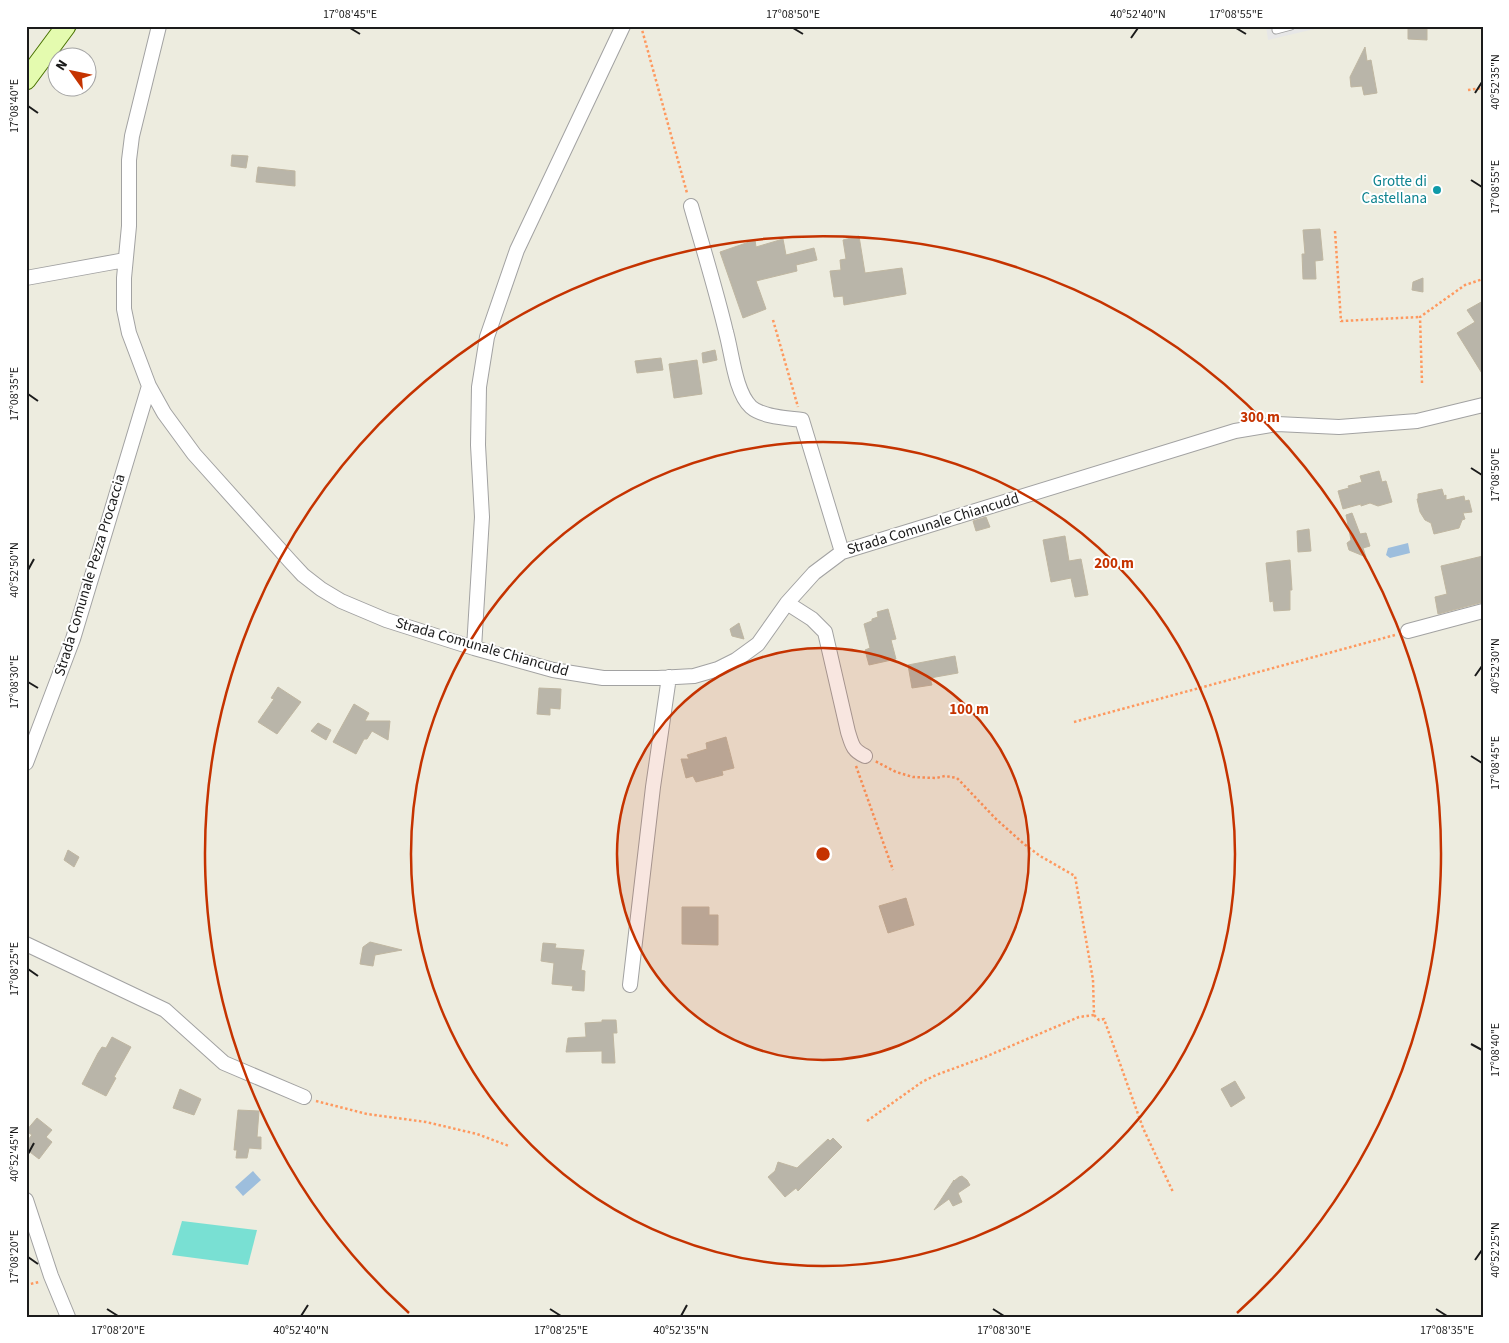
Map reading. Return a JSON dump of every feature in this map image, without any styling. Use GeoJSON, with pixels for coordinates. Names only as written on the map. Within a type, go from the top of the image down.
{"type":"FeatureCollection","features":[{"type":"Feature","properties":{"kind":"main road"},"geometry":{"type":"LineString","coordinates":[[26,80],[66,26]]}},
{"type":"Feature","properties":{"kind":"street","name":"Strada Comunale Chiancudd"},"geometry":{"type":"LineString","coordinates":[[159,26],[132,136],[129,160],[129,226],[125,260],[124,309],[129,333],[149,386],[164,413],[194,454],[303,575],[341,601],[386,620],[474,648],[553,670],[603,678],[694,676],[718,669],[736,660],[758,644],[814,572],[842,552],[1235,431],[1277,424],[1339,427],[1418,421],[1483,405]]}},
{"type":"Feature","properties":{"kind":"street"},"geometry":{"type":"LineString","coordinates":[[474,648],[482,516],[478,445],[479,387],[487,337],[517,250],[623,26]]}},
{"type":"Feature","properties":{"kind":"street"},"geometry":{"type":"LineString","coordinates":[[691,206],[744,400],[752,408],[763,414],[802,420],[842,552]]}},
{"type":"Feature","properties":{"kind":"street"},"geometry":{"type":"LineString","coordinates":[[26,278],[125,260]]}},
{"type":"Feature","properties":{"kind":"street","name":"Strada Comunale Pezza Procaccia"},"geometry":{"type":"LineString","coordinates":[[26,763],[73,639],[149,386]]}},
{"type":"Feature","properties":{"kind":"street"},"geometry":{"type":"LineString","coordinates":[[788,604],[812,619],[825,632],[848,732],[859,752]]}},
{"type":"Feature","properties":{"kind":"street"},"geometry":{"type":"LineString","coordinates":[[1408,631],[1483,611]]}},
{"type":"Feature","properties":{"kind":"street"},"geometry":{"type":"LineString","coordinates":[[630,985],[668,677]]}},
{"type":"Feature","properties":{"kind":"street"},"geometry":{"type":"LineString","coordinates":[[26,944],[165,1010],[224,1063],[304,1097]]}},
{"type":"Feature","properties":{"kind":"street"},"geometry":{"type":"LineString","coordinates":[[26,1200],[51,1276],[68,1317]]}},
{"type":"Feature","properties":{"kind":"lane"},"geometry":{"type":"LineString","coordinates":[[1276,30],[1291,26]]}},
{"type":"Feature","properties":{"kind":"path"},"geometry":{"type":"LineString","coordinates":[[641,26],[691,206]]}},
{"type":"Feature","properties":{"kind":"path"},"geometry":{"type":"LineString","coordinates":[[1468,90],[1483,88]]}},
{"type":"Feature","properties":{"kind":"path"},"geometry":{"type":"LineString","coordinates":[[1335,232],[1341,321],[1420,316],[1465,285],[1483,279]]}},
{"type":"Feature","properties":{"kind":"path"},"geometry":{"type":"LineString","coordinates":[[1420,316],[1422,383]]}},
{"type":"Feature","properties":{"kind":"path"},"geometry":{"type":"LineString","coordinates":[[773,320],[802,420]]}},
{"type":"Feature","properties":{"kind":"path"},"geometry":{"type":"LineString","coordinates":[[1074,722],[1408,631]]}},
{"type":"Feature","properties":{"kind":"path"},"geometry":{"type":"LineString","coordinates":[[893,870],[857,768],[859,752],[905,775],[923,778],[945,776],[957,778],[996,819],[1024,844],[1040,856],[1076,876],[1093,980],[1094,1015],[1099,1020],[1104,1019],[1143,1128],[1174,1192]]}},
{"type":"Feature","properties":{"kind":"path"},"geometry":{"type":"LineString","coordinates":[[868,1121],[922,1082],[936,1075],[985,1057],[1079,1017],[1094,1015]]}},
{"type":"Feature","properties":{"kind":"path"},"geometry":{"type":"LineString","coordinates":[[304,1097],[367,1114],[426,1122],[477,1134],[509,1146]]}},
{"type":"Feature","properties":{"kind":"shaded area"},"geometry":{"type":"Polygon","coordinates":[[[1266,26],[1327,26],[1268,40],[1266,26]]]}},
{"type":"Feature","properties":{"kind":"shaded area"},"geometry":{"type":"Polygon","coordinates":[[[1408,543],[1410,553],[1390,558],[1386,555],[1388,548],[1408,543]]]}},
{"type":"Feature","properties":{"kind":"shaded area"},"geometry":{"type":"Polygon","coordinates":[[[253,1171],[261,1180],[243,1196],[235,1187],[253,1171]]]}},
{"type":"Feature","properties":{"kind":"shaded area"},"geometry":{"type":"Polygon","coordinates":[[[182,1221],[257,1230],[248,1265],[172,1255],[182,1221]]]}},
{"type":"Feature","properties":{"kind":"building"},"geometry":{"type":"Polygon","coordinates":[[[1408,28],[1427,29],[1427,40],[1408,39],[1408,28]]]}},
{"type":"Feature","properties":{"kind":"building"},"geometry":{"type":"Polygon","coordinates":[[[1365,47],[1367,61],[1371,60],[1377,93],[1364,95],[1362,86],[1351,87],[1350,77],[1365,47]]]}},
{"type":"Feature","properties":{"kind":"building"},"geometry":{"type":"Polygon","coordinates":[[[232,155],[248,156],[246,168],[231,166],[232,155]]]}},
{"type":"Feature","properties":{"kind":"building"},"geometry":{"type":"Polygon","coordinates":[[[258,167],[295,171],[295,186],[256,182],[258,167]]]}},
{"type":"Feature","properties":{"kind":"building"},"geometry":{"type":"Polygon","coordinates":[[[1320,229],[1323,260],[1315,261],[1316,279],[1303,279],[1302,254],[1305,254],[1303,230],[1320,229]]]}},
{"type":"Feature","properties":{"kind":"building"},"geometry":{"type":"Polygon","coordinates":[[[859,236],[865,273],[902,268],[906,294],[844,305],[843,296],[834,297],[830,271],[841,270],[840,260],[846,259],[843,240],[859,236]]]}},
{"type":"Feature","properties":{"kind":"building"},"geometry":{"type":"Polygon","coordinates":[[[783,239],[786,255],[814,248],[817,260],[796,265],[797,271],[756,281],[766,309],[743,318],[720,252],[755,240],[756,247],[783,239]]]}},
{"type":"Feature","properties":{"kind":"building"},"geometry":{"type":"Polygon","coordinates":[[[1423,278],[1423,292],[1412,290],[1413,282],[1423,278]]]}},
{"type":"Feature","properties":{"kind":"building"},"geometry":{"type":"Polygon","coordinates":[[[1483,301],[1483,375],[1457,333],[1475,322],[1467,310],[1483,301]]]}},
{"type":"Feature","properties":{"kind":"building"},"geometry":{"type":"Polygon","coordinates":[[[715,350],[717,360],[703,363],[702,353],[715,350]]]}},
{"type":"Feature","properties":{"kind":"building"},"geometry":{"type":"Polygon","coordinates":[[[661,358],[663,370],[637,373],[635,361],[661,358]]]}},
{"type":"Feature","properties":{"kind":"building"},"geometry":{"type":"Polygon","coordinates":[[[697,360],[702,394],[674,398],[669,364],[697,360]]]}},
{"type":"Feature","properties":{"kind":"building"},"geometry":{"type":"Polygon","coordinates":[[[1379,471],[1382,482],[1386,481],[1392,502],[1378,506],[1370,503],[1361,506],[1361,504],[1343,509],[1338,491],[1362,482],[1360,476],[1379,471]]]}},
{"type":"Feature","properties":{"kind":"building"},"geometry":{"type":"Polygon","coordinates":[[[1442,489],[1444,496],[1446,495],[1446,500],[1464,496],[1465,501],[1469,500],[1472,512],[1463,513],[1465,519],[1462,520],[1459,528],[1434,534],[1431,523],[1425,520],[1420,512],[1417,499],[1418,494],[1442,489]]]}},
{"type":"Feature","properties":{"kind":"building"},"geometry":{"type":"Polygon","coordinates":[[[1352,513],[1360,534],[1366,533],[1370,546],[1363,548],[1366,557],[1349,550],[1347,543],[1351,540],[1346,515],[1352,513]]]}},
{"type":"Feature","properties":{"kind":"building"},"geometry":{"type":"Polygon","coordinates":[[[986,517],[990,527],[976,531],[973,521],[986,517]]]}},
{"type":"Feature","properties":{"kind":"building"},"geometry":{"type":"Polygon","coordinates":[[[1309,529],[1311,551],[1298,552],[1297,531],[1309,529]]]}},
{"type":"Feature","properties":{"kind":"building"},"geometry":{"type":"Polygon","coordinates":[[[1065,536],[1069,561],[1081,559],[1088,595],[1075,597],[1071,578],[1051,582],[1043,540],[1065,536]]]}},
{"type":"Feature","properties":{"kind":"building"},"geometry":{"type":"Polygon","coordinates":[[[1483,556],[1483,602],[1438,614],[1435,597],[1447,594],[1441,566],[1483,556]]]}},
{"type":"Feature","properties":{"kind":"building"},"geometry":{"type":"Polygon","coordinates":[[[1290,560],[1292,590],[1290,590],[1290,610],[1274,611],[1273,601],[1270,602],[1266,563],[1290,560]]]}},
{"type":"Feature","properties":{"kind":"building"},"geometry":{"type":"Polygon","coordinates":[[[888,609],[896,639],[891,640],[896,659],[869,665],[865,650],[870,648],[864,624],[878,617],[877,612],[888,609]]]}},
{"type":"Feature","properties":{"kind":"building"},"geometry":{"type":"Polygon","coordinates":[[[739,623],[744,639],[732,636],[730,629],[739,623]]]}},
{"type":"Feature","properties":{"kind":"building"},"geometry":{"type":"Polygon","coordinates":[[[955,656],[958,673],[930,678],[932,685],[912,688],[908,665],[955,656]]]}},
{"type":"Feature","properties":{"kind":"building"},"geometry":{"type":"Polygon","coordinates":[[[278,687],[301,702],[277,734],[258,722],[274,699],[271,698],[278,687]]]}},
{"type":"Feature","properties":{"kind":"building"},"geometry":{"type":"Polygon","coordinates":[[[539,688],[561,689],[560,709],[550,708],[550,715],[537,714],[539,688]]]}},
{"type":"Feature","properties":{"kind":"building"},"geometry":{"type":"Polygon","coordinates":[[[354,704],[369,713],[365,721],[390,721],[388,740],[372,731],[367,739],[364,739],[356,754],[333,742],[354,704]]]}},
{"type":"Feature","properties":{"kind":"building"},"geometry":{"type":"Polygon","coordinates":[[[318,723],[331,730],[326,740],[311,731],[318,723]]]}},
{"type":"Feature","properties":{"kind":"building"},"geometry":{"type":"Polygon","coordinates":[[[726,737],[734,768],[722,771],[723,775],[696,782],[693,776],[686,778],[681,759],[689,759],[687,755],[707,749],[706,743],[726,737]]]}},
{"type":"Feature","properties":{"kind":"building"},"geometry":{"type":"Polygon","coordinates":[[[68,850],[79,857],[74,867],[64,860],[68,850]]]}},
{"type":"Feature","properties":{"kind":"building"},"geometry":{"type":"Polygon","coordinates":[[[906,898],[914,925],[888,933],[879,906],[906,898]]]}},
{"type":"Feature","properties":{"kind":"building"},"geometry":{"type":"Polygon","coordinates":[[[682,907],[709,907],[709,915],[718,915],[718,945],[682,944],[682,907]]]}},
{"type":"Feature","properties":{"kind":"building"},"geometry":{"type":"Polygon","coordinates":[[[370,942],[402,950],[375,955],[373,966],[360,964],[363,947],[370,942]]]}},
{"type":"Feature","properties":{"kind":"building"},"geometry":{"type":"Polygon","coordinates":[[[543,943],[556,944],[555,948],[584,950],[581,970],[585,971],[584,991],[572,990],[573,986],[552,984],[554,963],[541,961],[543,943]]]}},
{"type":"Feature","properties":{"kind":"building"},"geometry":{"type":"Polygon","coordinates":[[[602,1020],[616,1020],[617,1033],[613,1033],[615,1063],[602,1063],[602,1051],[566,1052],[568,1038],[586,1037],[585,1023],[602,1022],[602,1020]]]}},
{"type":"Feature","properties":{"kind":"building"},"geometry":{"type":"Polygon","coordinates":[[[112,1037],[131,1047],[114,1077],[116,1078],[106,1096],[82,1084],[98,1053],[102,1047],[106,1048],[112,1037]]]}},
{"type":"Feature","properties":{"kind":"building"},"geometry":{"type":"Polygon","coordinates":[[[1235,1081],[1245,1098],[1231,1107],[1221,1089],[1235,1081]]]}},
{"type":"Feature","properties":{"kind":"building"},"geometry":{"type":"Polygon","coordinates":[[[180,1089],[201,1099],[194,1115],[173,1108],[180,1089]]]}},
{"type":"Feature","properties":{"kind":"building"},"geometry":{"type":"Polygon","coordinates":[[[238,1110],[259,1111],[257,1137],[261,1137],[261,1149],[249,1148],[247,1158],[236,1158],[237,1150],[234,1150],[238,1110]]]}},
{"type":"Feature","properties":{"kind":"building"},"geometry":{"type":"Polygon","coordinates":[[[37,1118],[52,1130],[46,1137],[52,1142],[39,1159],[26,1149],[26,1142],[32,1135],[26,1131],[37,1118]]]}},
{"type":"Feature","properties":{"kind":"building"},"geometry":{"type":"Polygon","coordinates":[[[833,1138],[842,1147],[798,1191],[796,1188],[785,1197],[768,1177],[775,1171],[778,1162],[797,1168],[828,1139],[830,1141],[833,1138]]]}},
{"type":"Feature","properties":{"kind":"building"},"geometry":{"type":"Polygon","coordinates":[[[962,1176],[970,1185],[958,1193],[962,1202],[953,1206],[949,1199],[934,1210],[954,1180],[962,1176]]]}},
{"type":"Feature","properties":{"kind":"place","name":"Grotte di Castellana"},"geometry":{"type":"Point","coordinates":[1437,190]}}]}
